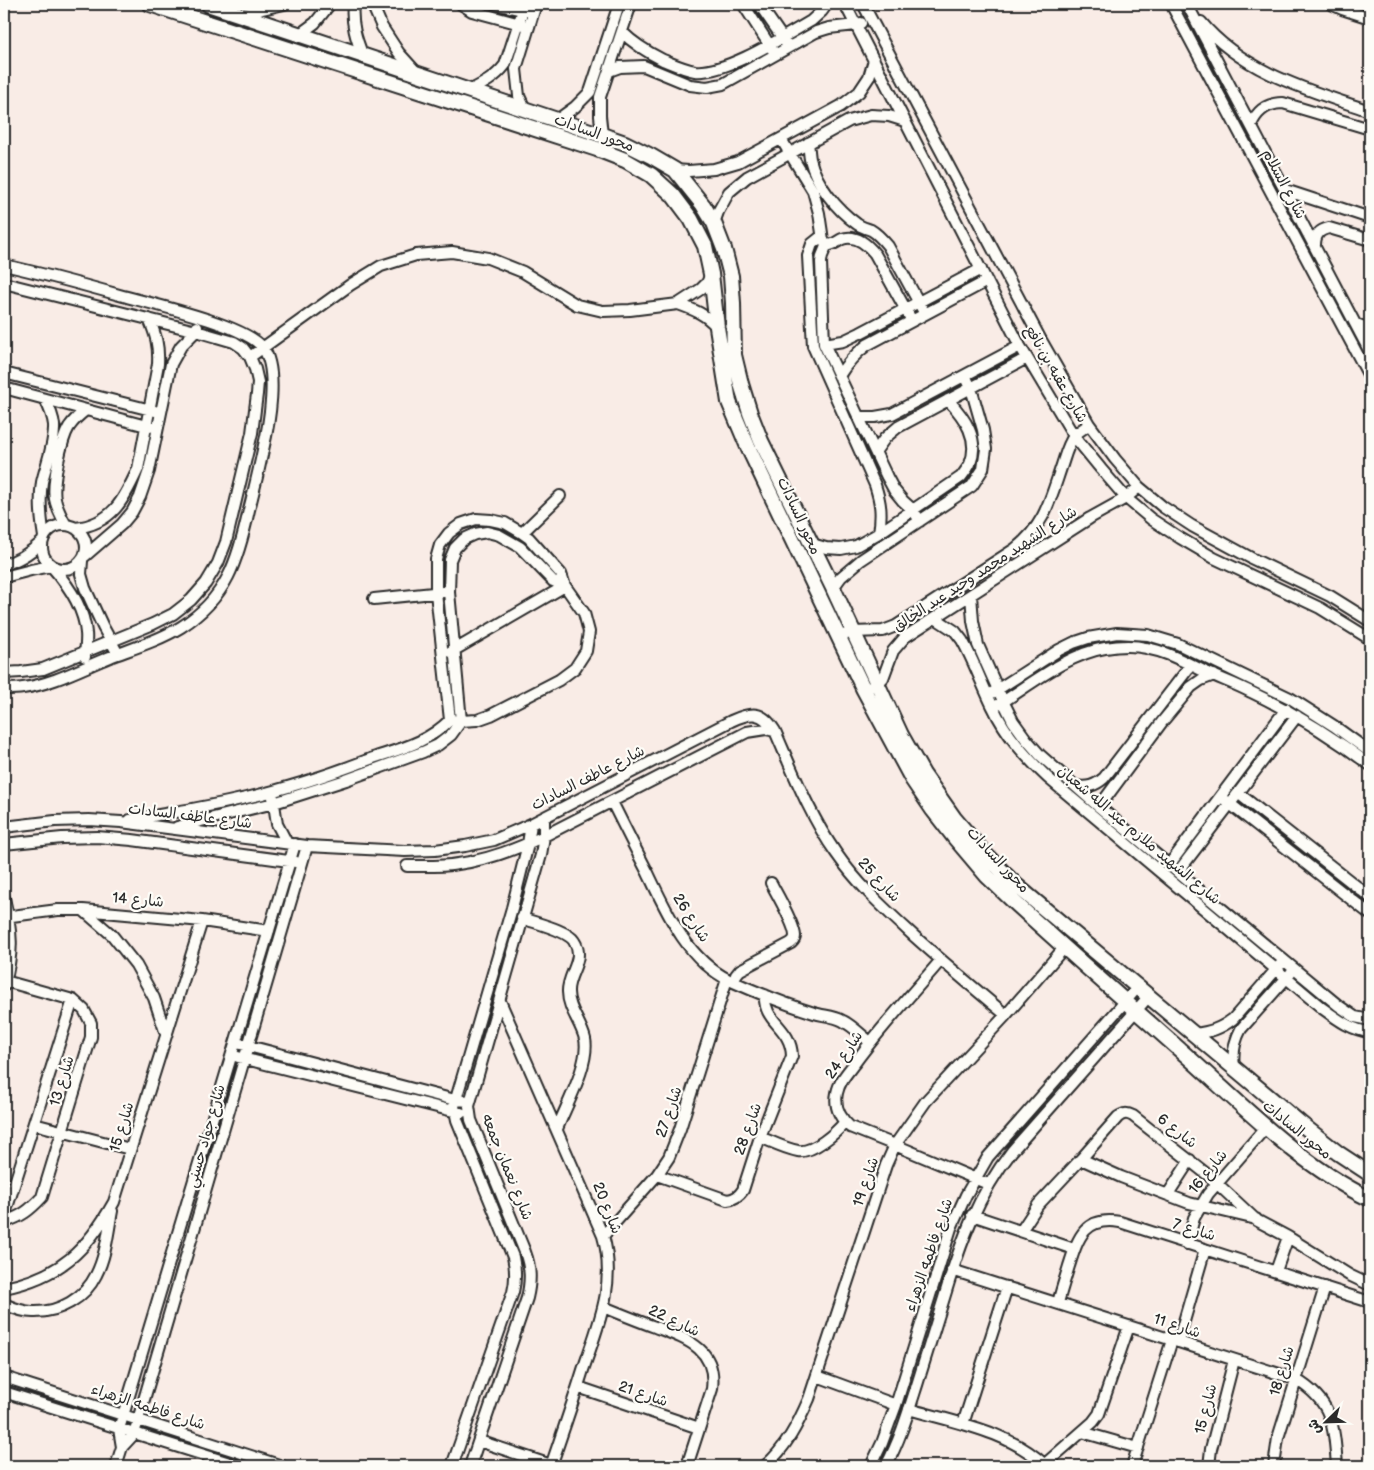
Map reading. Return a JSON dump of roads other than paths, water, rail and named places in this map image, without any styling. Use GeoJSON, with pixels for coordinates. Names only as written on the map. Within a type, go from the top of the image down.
{"type":"FeatureCollection","features":[{"type":"Feature","properties":{"kind":"street","name":"محور السادات"},"geometry":{"type":"LineString","coordinates":[[150,4],[597,149],[625,160],[651,175],[673,195],[691,219],[705,246],[712,274],[717,327],[729,402],[748,447],[864,690],[912,779],[938,817],[986,876],[1064,948],[1266,1127],[1319,1169],[1338,1182],[1370,1199]]}},
{"type":"Feature","properties":{"kind":"street","name":"محور السادات"},"geometry":{"type":"LineString","coordinates":[[208,4],[626,143],[675,170],[703,204],[714,224],[724,249],[731,276],[734,355],[745,399],[762,441],[833,588],[900,735],[943,803],[964,831],[1017,886],[1338,1154],[1370,1174]]}},
{"type":"Feature","properties":{"kind":"street"},"geometry":{"type":"LineString","coordinates":[[223,27],[234,12],[284,4]]}},
{"type":"Feature","properties":{"kind":"street"},"geometry":{"type":"LineString","coordinates":[[300,34],[315,23],[330,4]]}},
{"type":"Feature","properties":{"kind":"street"},"geometry":{"type":"LineString","coordinates":[[353,4],[354,36],[363,56]]}},
{"type":"Feature","properties":{"kind":"street"},"geometry":{"type":"LineString","coordinates":[[372,4],[382,27],[399,53],[419,74]]}},
{"type":"Feature","properties":{"kind":"street"},"geometry":{"type":"LineString","coordinates":[[461,4],[472,11],[524,25]]}},
{"type":"Feature","properties":{"kind":"street"},"geometry":{"type":"LineString","coordinates":[[496,4],[529,8],[516,69],[520,96],[525,109]]}},
{"type":"Feature","properties":{"kind":"street"},"geometry":{"type":"LineString","coordinates":[[557,120],[575,107],[590,92],[619,4]]}},
{"type":"Feature","properties":{"kind":"street"},"geometry":{"type":"LineString","coordinates":[[602,135],[600,97],[631,4]]}},
{"type":"Feature","properties":{"kind":"street"},"geometry":{"type":"LineString","coordinates":[[742,4],[776,55]]}},
{"type":"Feature","properties":{"kind":"street"},"geometry":{"type":"LineString","coordinates":[[760,4],[789,48]]}},
{"type":"Feature","properties":{"kind":"street"},"geometry":{"type":"LineString","coordinates":[[622,32],[630,40],[651,54],[680,67],[696,71],[713,70],[729,66],[782,38],[822,12],[827,4]]}},
{"type":"Feature","properties":{"kind":"street","name":"شارع عقبه بن نافع"},"geometry":{"type":"LineString","coordinates":[[845,4],[1020,346],[1074,436],[1126,498],[1151,519],[1214,558],[1320,608],[1370,639]]}},
{"type":"Feature","properties":{"kind":"street","name":"شارع عقبه بن نافع"},"geometry":{"type":"LineString","coordinates":[[863,4],[1041,340],[1089,424],[1115,459],[1139,487],[1163,507],[1216,540],[1330,596],[1370,621]]}},
{"type":"Feature","properties":{"kind":"street","name":"شارع السلام"},"geometry":{"type":"LineString","coordinates":[[1171,4],[1370,378]]}},
{"type":"Feature","properties":{"kind":"street"},"geometry":{"type":"LineString","coordinates":[[1332,4],[1370,18]]}},
{"type":"Feature","properties":{"kind":"street"},"geometry":{"type":"LineString","coordinates":[[1176,14],[1188,5],[1205,26],[1224,43],[1265,72],[1312,92],[1370,111]]}},
{"type":"Feature","properties":{"kind":"street","name":"شارع السلام"},"geometry":{"type":"LineString","coordinates":[[1188,5],[1370,352]]}},
{"type":"Feature","properties":{"kind":"street"},"geometry":{"type":"LineString","coordinates":[[609,71],[620,67],[644,66],[690,85],[706,87],[722,84],[816,32],[829,28],[856,25],[870,18]]}},
{"type":"Feature","properties":{"kind":"street"},"geometry":{"type":"LineString","coordinates":[[469,91],[498,74],[505,65],[524,25]]}},
{"type":"Feature","properties":{"kind":"street"},"geometry":{"type":"LineString","coordinates":[[605,46],[616,50]]}},
{"type":"Feature","properties":{"kind":"street"},"geometry":{"type":"LineString","coordinates":[[675,170],[714,169],[738,162],[845,104],[859,92],[869,77],[874,60]]}},
{"type":"Feature","properties":{"kind":"street"},"geometry":{"type":"LineString","coordinates":[[386,80],[390,65]]}},
{"type":"Feature","properties":{"kind":"street"},"geometry":{"type":"LineString","coordinates":[[1251,125],[1263,108],[1282,103],[1370,129]]}},
{"type":"Feature","properties":{"kind":"street"},"geometry":{"type":"LineString","coordinates":[[714,224],[718,212],[730,192],[746,177],[808,143],[860,117],[871,115],[889,116],[905,121]]}},
{"type":"Feature","properties":{"kind":"street"},"geometry":{"type":"LineString","coordinates":[[780,139],[813,191],[825,240],[821,262],[824,344],[894,490],[913,510],[920,521]]}},
{"type":"Feature","properties":{"kind":"street"},"geometry":{"type":"LineString","coordinates":[[808,143],[810,159],[828,195],[838,208],[858,225],[873,231],[888,246],[925,314]]}},
{"type":"Feature","properties":{"kind":"street"},"geometry":{"type":"LineString","coordinates":[[1285,190],[1370,218]]}},
{"type":"Feature","properties":{"kind":"street"},"geometry":{"type":"LineString","coordinates":[[853,238],[858,225]]}},
{"type":"Feature","properties":{"kind":"street"},"geometry":{"type":"LineString","coordinates":[[1315,245],[1315,237],[1318,233],[1323,229],[1329,228],[1370,240]]}},
{"type":"Feature","properties":{"kind":"street"},"geometry":{"type":"LineString","coordinates":[[880,533],[882,517],[875,485],[813,346],[808,256],[812,244],[825,240],[834,244],[844,238],[860,240],[875,254],[912,321]]}},
{"type":"Feature","properties":{"kind":"street"},"geometry":{"type":"LineString","coordinates":[[250,357],[350,285],[381,266],[416,255],[452,252],[488,258],[523,272],[577,305],[603,311],[630,310],[678,304],[707,316],[717,327]]}},
{"type":"Feature","properties":{"kind":"street"},"geometry":{"type":"LineString","coordinates":[[4,264],[199,317],[240,332],[264,348],[270,363],[272,379],[267,435],[240,548],[231,572],[218,593],[201,612],[181,627],[159,638],[48,682],[23,688],[4,689]]}},
{"type":"Feature","properties":{"kind":"street"},"geometry":{"type":"LineString","coordinates":[[824,344],[843,340],[860,333],[981,269]]}},
{"type":"Feature","properties":{"kind":"street"},"geometry":{"type":"LineString","coordinates":[[678,304],[701,289],[712,274]]}},
{"type":"Feature","properties":{"kind":"street"},"geometry":{"type":"LineString","coordinates":[[839,376],[846,364],[867,345],[987,281]]}},
{"type":"Feature","properties":{"kind":"street"},"geometry":{"type":"LineString","coordinates":[[4,283],[234,342],[243,348],[250,357],[258,382],[252,433],[226,542],[218,563],[191,600],[173,614],[153,624],[43,669],[4,673]]}},
{"type":"Feature","properties":{"kind":"street"},"geometry":{"type":"LineString","coordinates":[[4,578],[52,566],[61,570],[76,566],[122,524],[132,512],[140,497],[149,471],[171,364],[181,346],[196,331],[199,317]]}},
{"type":"Feature","properties":{"kind":"street"},"geometry":{"type":"LineString","coordinates":[[4,564],[28,555],[49,530],[57,526],[89,527],[101,522],[111,514],[131,485],[138,469],[158,364],[159,348],[149,319]]}},
{"type":"Feature","properties":{"kind":"street"},"geometry":{"type":"LineString","coordinates":[[1356,324],[1370,329]]}},
{"type":"Feature","properties":{"kind":"street"},"geometry":{"type":"LineString","coordinates":[[858,417],[892,414],[1020,346]]}},
{"type":"Feature","properties":{"kind":"street"},"geometry":{"type":"LineString","coordinates":[[875,452],[885,438],[898,427],[1027,358]]}},
{"type":"Feature","properties":{"kind":"street"},"geometry":{"type":"LineString","coordinates":[[4,373],[161,413]]}},
{"type":"Feature","properties":{"kind":"street"},"geometry":{"type":"LineString","coordinates":[[833,588],[850,568],[972,486],[983,469],[986,449],[983,430],[971,388],[965,375]]}},
{"type":"Feature","properties":{"kind":"street"},"geometry":{"type":"LineString","coordinates":[[4,388],[158,428]]}},
{"type":"Feature","properties":{"kind":"street"},"geometry":{"type":"LineString","coordinates":[[45,399],[51,411],[54,425],[40,501],[43,555],[73,593],[84,619],[86,636],[85,667]]}},
{"type":"Feature","properties":{"kind":"street"},"geometry":{"type":"LineString","coordinates":[[812,544],[826,548],[841,549],[856,546],[880,533],[961,477],[970,465],[974,450],[972,435],[958,410],[948,400]]}},
{"type":"Feature","properties":{"kind":"street"},"geometry":{"type":"LineString","coordinates":[[86,410],[68,428],[64,439],[54,483],[54,498],[58,512],[70,526],[81,533],[85,540],[86,548],[81,574],[85,588],[96,614],[118,654]]}},
{"type":"Feature","properties":{"kind":"street","name":"شارع الشهيد محمد وحيد عبد الخالق"},"geometry":{"type":"LineString","coordinates":[[838,636],[852,632],[883,631],[896,626],[1015,549],[1027,539],[1038,526],[1046,511],[1074,436],[1089,424]]}},
{"type":"Feature","properties":{"kind":"street","name":"شارع الشهيد محمد وحيد عبد الخالق"},"geometry":{"type":"LineString","coordinates":[[878,684],[885,675],[890,656],[900,641],[910,633],[1090,518],[1126,498],[1139,487]]}},
{"type":"Feature","properties":{"kind":"street"},"geometry":{"type":"LineString","coordinates":[[522,533],[560,496]]}},
{"type":"Feature","properties":{"kind":"street"},"geometry":{"type":"LineString","coordinates":[[476,520],[505,523],[529,538],[561,574],[565,586],[584,613],[589,632],[586,651],[575,668],[559,680],[491,715],[477,720],[450,720],[436,593],[436,559],[440,545],[449,533],[461,524],[476,520]]}},
{"type":"Feature","properties":{"kind":"street"},"geometry":{"type":"LineString","coordinates":[[169,828],[274,803],[346,780],[423,752],[438,745],[451,735],[461,721],[449,592],[450,560],[455,548],[464,539],[475,534],[487,532],[510,540],[520,547],[553,581],[565,586]]}},
{"type":"Feature","properties":{"kind":"street"},"geometry":{"type":"LineString","coordinates":[[443,657],[565,586]]}},
{"type":"Feature","properties":{"kind":"street"},"geometry":{"type":"LineString","coordinates":[[374,599],[449,592]]}},
{"type":"Feature","properties":{"kind":"street","name":"شارع الشهيد ملازم عبد الله شعبان"},"geometry":{"type":"LineString","coordinates":[[971,595],[972,621],[978,645],[1003,702],[1026,739],[1040,755],[1099,807],[1348,1014],[1370,1020]]}},
{"type":"Feature","properties":{"kind":"street","name":"شارع الشهيد ملازم عبد الله شعبان"},"geometry":{"type":"LineString","coordinates":[[935,618],[955,632],[962,640],[1003,726],[1017,746],[1048,778],[1286,979],[1337,1019],[1355,1029],[1370,1032]]}},
{"type":"Feature","properties":{"kind":"street"},"geometry":{"type":"LineString","coordinates":[[988,696],[1073,643],[1095,636],[1117,633],[1148,635],[1178,644],[1290,698],[1370,752]]}},
{"type":"Feature","properties":{"kind":"street"},"geometry":{"type":"LineString","coordinates":[[993,708],[1065,662],[1078,656],[1105,648],[1125,646],[1146,648],[1173,656],[1286,709],[1328,735],[1370,765]]}},
{"type":"Feature","properties":{"kind":"street"},"geometry":{"type":"LineString","coordinates":[[1075,786],[1091,786],[1104,778],[1191,665]]}},
{"type":"Feature","properties":{"kind":"street"},"geometry":{"type":"LineString","coordinates":[[1099,807],[1190,687],[1214,675]]}},
{"type":"Feature","properties":{"kind":"street"},"geometry":{"type":"LineString","coordinates":[[864,690],[878,684]]}},
{"type":"Feature","properties":{"kind":"street"},"geometry":{"type":"LineString","coordinates":[[1169,865],[1286,709]]}},
{"type":"Feature","properties":{"kind":"street","name":"شارع عاطف السادات"},"geometry":{"type":"LineString","coordinates":[[4,827],[55,820],[90,820],[121,822],[307,846],[405,851],[445,848],[494,840],[531,824],[744,716],[753,713],[762,716],[770,722],[775,731]]}},
{"type":"Feature","properties":{"kind":"street"},"geometry":{"type":"LineString","coordinates":[[1178,872],[1296,716]]}},
{"type":"Feature","properties":{"kind":"street"},"geometry":{"type":"LineString","coordinates":[[121,822],[228,802],[343,770],[429,737],[450,720]]}},
{"type":"Feature","properties":{"kind":"street"},"geometry":{"type":"LineString","coordinates":[[407,866],[458,864],[498,855],[528,844],[747,732],[756,730],[775,731]]}},
{"type":"Feature","properties":{"kind":"street","name":"شارع 25"},"geometry":{"type":"LineString","coordinates":[[775,731],[812,813],[850,872],[882,906],[941,960],[1006,1015]]}},
{"type":"Feature","properties":{"kind":"street"},"geometry":{"type":"LineString","coordinates":[[271,791],[277,824],[291,844]]}},
{"type":"Feature","properties":{"kind":"street"},"geometry":{"type":"LineString","coordinates":[[1238,793],[1370,897]]}},
{"type":"Feature","properties":{"kind":"street"},"geometry":{"type":"LineString","coordinates":[[1220,796],[1370,914]]}},
{"type":"Feature","properties":{"kind":"street","name":"شارع 26"},"geometry":{"type":"LineString","coordinates":[[612,802],[669,917],[681,936],[710,968],[731,980],[765,995],[814,1013],[844,1021],[870,1042]]}},
{"type":"Feature","properties":{"kind":"street","name":"شارع نعمان جمعه"},"geometry":{"type":"LineString","coordinates":[[470,1466],[527,1298],[530,1275],[529,1263],[471,1120],[470,1101],[541,855],[544,818]]}},
{"type":"Feature","properties":{"kind":"street","name":"شارع نعمان جمعه"},"geometry":{"type":"LineString","coordinates":[[452,1466],[516,1280],[516,1268],[513,1258],[455,1112],[455,1100],[512,908],[531,824]]}},
{"type":"Feature","properties":{"kind":"street","name":"شارع عاطف السادات"},"geometry":{"type":"LineString","coordinates":[[4,844],[62,838],[114,838],[302,863]]}},
{"type":"Feature","properties":{"kind":"street"},"geometry":{"type":"LineString","coordinates":[[494,840],[498,855]]}},
{"type":"Feature","properties":{"kind":"street","name":"شارع جواد حسني"},"geometry":{"type":"LineString","coordinates":[[119,1430],[290,862],[291,844]]}},
{"type":"Feature","properties":{"kind":"street","name":"شارع جواد حسني"},"geometry":{"type":"LineString","coordinates":[[134,1434],[307,846]]}},
{"type":"Feature","properties":{"kind":"street"},"geometry":{"type":"LineString","coordinates":[[731,980],[740,970],[794,940],[795,936],[791,924],[771,883]]}},
{"type":"Feature","properties":{"kind":"street"},"geometry":{"type":"LineString","coordinates":[[4,898],[6,916],[11,932],[12,949],[10,965],[4,983],[73,1000],[4,1217]]}},
{"type":"Feature","properties":{"kind":"street","name":"شارع 14"},"geometry":{"type":"LineString","coordinates":[[6,916],[58,910],[84,910],[202,921],[269,931]]}},
{"type":"Feature","properties":{"kind":"street"},"geometry":{"type":"LineString","coordinates":[[84,910],[112,935],[136,965],[154,998],[166,1034]]}},
{"type":"Feature","properties":{"kind":"street"},"geometry":{"type":"LineString","coordinates":[[522,918],[568,934],[578,949],[578,958],[569,982],[568,992],[569,1001],[585,1038],[586,1051],[578,1078],[556,1129]]}},
{"type":"Feature","properties":{"kind":"street","name":"شارع 15"},"geometry":{"type":"LineString","coordinates":[[4,1288],[40,1278],[71,1259],[96,1232],[114,1202],[202,921]]}},
{"type":"Feature","properties":{"kind":"street","name":"شارع 19"},"geometry":{"type":"LineString","coordinates":[[765,1466],[788,1440],[810,1399],[886,1165],[895,1145],[926,1101],[1006,1015],[1064,948]]}},
{"type":"Feature","properties":{"kind":"street","name":"شارع 24"},"geometry":{"type":"LineString","coordinates":[[845,1122],[837,1109],[836,1094],[838,1087],[870,1042],[941,960]]}},
{"type":"Feature","properties":{"kind":"street"},"geometry":{"type":"LineString","coordinates":[[1194,1034],[1225,1026],[1284,960]]}},
{"type":"Feature","properties":{"kind":"street"},"geometry":{"type":"LineString","coordinates":[[1234,1067],[1233,1047],[1241,1029],[1294,969]]}},
{"type":"Feature","properties":{"kind":"street","name":"شارع 27"},"geometry":{"type":"LineString","coordinates":[[603,1236],[657,1175],[669,1156],[731,980]]}},
{"type":"Feature","properties":{"kind":"street","name":"شارع فاطمه الزهراء"},"geometry":{"type":"LineString","coordinates":[[871,1466],[896,1405],[951,1228],[975,1179],[988,1157],[1138,987]]}},
{"type":"Feature","properties":{"kind":"street","name":"شارع 28"},"geometry":{"type":"LineString","coordinates":[[657,1175],[727,1200],[734,1199],[743,1190],[760,1138],[792,1056],[788,1038],[766,1009],[765,995]]}},
{"type":"Feature","properties":{"kind":"street","name":"شارع فاطمه الزهراء"},"geometry":{"type":"LineString","coordinates":[[886,1466],[909,1410],[952,1270],[972,1215],[988,1184],[1012,1151],[1149,996]]}},
{"type":"Feature","properties":{"kind":"street","name":"شارع 13"},"geometry":{"type":"LineString","coordinates":[[4,1222],[18,1218],[31,1209],[42,1197],[91,1037],[91,1023],[84,1010],[73,1000]]}},
{"type":"Feature","properties":{"kind":"street","name":"شارع 20"},"geometry":{"type":"LineString","coordinates":[[500,1000],[606,1244],[608,1279],[604,1307],[552,1466]]}},
{"type":"Feature","properties":{"kind":"street"},"geometry":{"type":"LineString","coordinates":[[236,1042],[455,1100],[470,1101]]}},
{"type":"Feature","properties":{"kind":"street"},"geometry":{"type":"LineString","coordinates":[[232,1056],[455,1112],[470,1114]]}},
{"type":"Feature","properties":{"kind":"street","name":"شارع 6"},"geometry":{"type":"LineString","coordinates":[[1021,1231],[1038,1205],[1122,1114],[1133,1116],[1190,1160],[1256,1220]]}},
{"type":"Feature","properties":{"kind":"street"},"geometry":{"type":"LineString","coordinates":[[760,1138],[798,1151],[807,1150],[832,1135],[845,1122],[850,1127],[988,1184]]}},
{"type":"Feature","properties":{"kind":"street"},"geometry":{"type":"LineString","coordinates":[[34,1124],[130,1149]]}},
{"type":"Feature","properties":{"kind":"street","name":"شارع 16"},"geometry":{"type":"LineString","coordinates":[[1187,1244],[1200,1206],[1217,1183],[1266,1127]]}},
{"type":"Feature","properties":{"kind":"street","name":"شارع 6"},"geometry":{"type":"LineString","coordinates":[[1081,1159],[1200,1206],[1256,1220],[1288,1237],[1348,1275],[1370,1285]]}},
{"type":"Feature","properties":{"kind":"street"},"geometry":{"type":"LineString","coordinates":[[1168,1194],[1190,1160]]}},
{"type":"Feature","properties":{"kind":"street"},"geometry":{"type":"LineString","coordinates":[[4,1304],[17,1310],[48,1311],[63,1307],[88,1288],[96,1276],[102,1261],[114,1202]]}},
{"type":"Feature","properties":{"kind":"street"},"geometry":{"type":"LineString","coordinates":[[972,1215],[1074,1249]]}},
{"type":"Feature","properties":{"kind":"street","name":"شارع 7"},"geometry":{"type":"LineString","coordinates":[[1058,1303],[1074,1249],[1080,1236],[1092,1225],[1106,1221],[1120,1222],[1370,1302]]}},
{"type":"Feature","properties":{"kind":"street"},"geometry":{"type":"LineString","coordinates":[[1276,1271],[1288,1237]]}},
{"type":"Feature","properties":{"kind":"street"},"geometry":{"type":"LineString","coordinates":[[1132,1466],[1205,1249]]}},
{"type":"Feature","properties":{"kind":"street","name":"شارع 11"},"geometry":{"type":"LineString","coordinates":[[952,1270],[1295,1379],[1307,1386],[1325,1405],[1333,1430],[1337,1466]]}},
{"type":"Feature","properties":{"kind":"street"},"geometry":{"type":"LineString","coordinates":[[962,1424],[1006,1287]]}},
{"type":"Feature","properties":{"kind":"street","name":"شارع 18"},"geometry":{"type":"LineString","coordinates":[[1274,1466],[1278,1438],[1325,1287]]}},
{"type":"Feature","properties":{"kind":"street","name":"شارع 22"},"geometry":{"type":"LineString","coordinates":[[604,1307],[688,1340],[703,1353],[710,1366],[713,1381],[712,1389],[687,1466]]}},
{"type":"Feature","properties":{"kind":"street"},"geometry":{"type":"LineString","coordinates":[[817,1376],[909,1410],[962,1424],[1012,1441],[1028,1451],[1045,1466],[1093,1422],[1099,1414],[1130,1326]]}},
{"type":"Feature","properties":{"kind":"street","name":"شارع 15"},"geometry":{"type":"LineString","coordinates":[[1209,1466],[1211,1449],[1234,1360]]}},
{"type":"Feature","properties":{"kind":"street"},"geometry":{"type":"LineString","coordinates":[[485,1371],[497,1370],[502,1373]]}},
{"type":"Feature","properties":{"kind":"street","name":"شارع فاطمه الزهراء"},"geometry":{"type":"LineString","coordinates":[[4,1378],[282,1466]]}},
{"type":"Feature","properties":{"kind":"street","name":"شارع 21"},"geometry":{"type":"LineString","coordinates":[[578,1388],[699,1428]]}},
{"type":"Feature","properties":{"kind":"street","name":"شارع فاطمه الزهراء"},"geometry":{"type":"LineString","coordinates":[[4,1392],[119,1430],[239,1466]]}},
{"type":"Feature","properties":{"kind":"street"},"geometry":{"type":"LineString","coordinates":[[896,1405],[909,1410]]}},
{"type":"Feature","properties":{"kind":"street"},"geometry":{"type":"LineString","coordinates":[[472,1409],[477,1412],[489,1412]]}},
{"type":"Feature","properties":{"kind":"street"},"geometry":{"type":"LineString","coordinates":[[119,1430],[122,1447]]}},
{"type":"Feature","properties":{"kind":"street"},"geometry":{"type":"LineString","coordinates":[[1082,1432],[1138,1448]]}},
{"type":"Feature","properties":{"kind":"street"},"geometry":{"type":"LineString","coordinates":[[116,1466],[122,1447],[134,1434]]}},
{"type":"Feature","properties":{"kind":"street"},"geometry":{"type":"LineString","coordinates":[[479,1442],[552,1466]]}}]}
